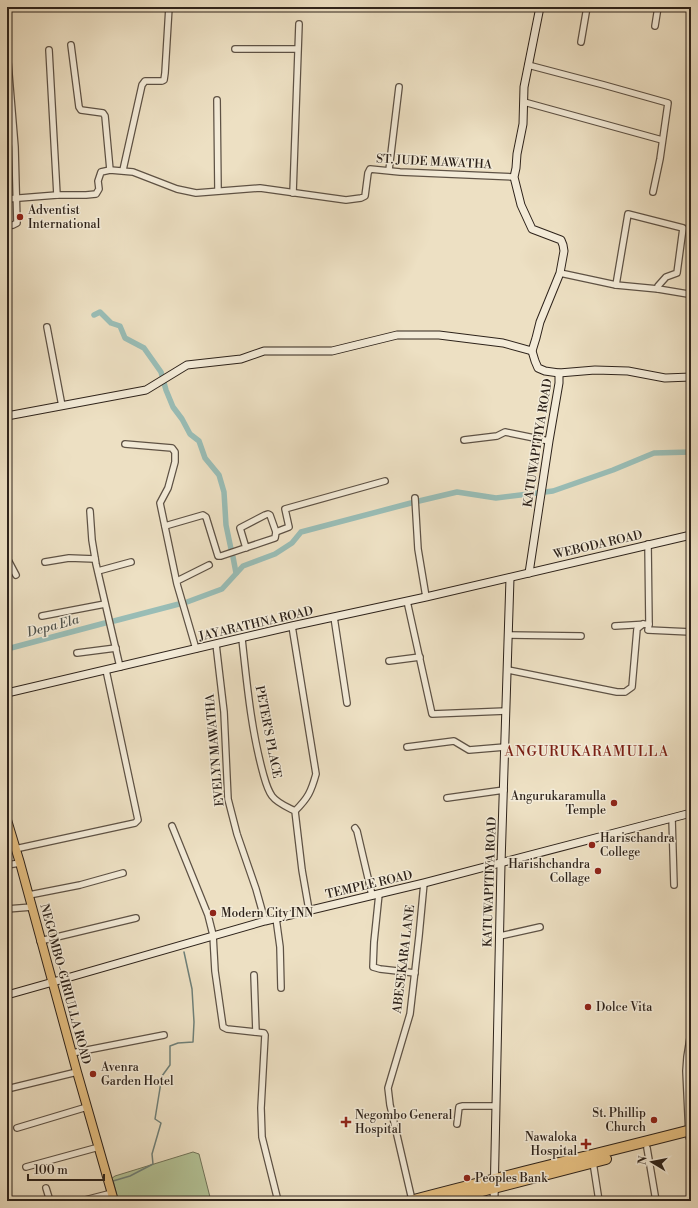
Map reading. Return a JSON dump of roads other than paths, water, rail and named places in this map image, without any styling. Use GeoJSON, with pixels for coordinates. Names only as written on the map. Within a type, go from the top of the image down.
{"type":"FeatureCollection","features":[{"type":"Feature","properties":{"kind":"highway"},"geometry":{"type":"LineString","coordinates":[[411,1201],[593,1162],[647,1148],[690,1134]]}},
{"type":"Feature","properties":{"kind":"highway"},"geometry":{"type":"LineString","coordinates":[[443,1201],[495,1183],[646,1142],[690,1134]]}},
{"type":"Feature","properties":{"kind":"main road","name":"NEGOMBO-GIRIULLA ROAD"},"geometry":{"type":"LineString","coordinates":[[7,820],[113,1197]]}},
{"type":"Feature","properties":{"kind":"street"},"geometry":{"type":"LineString","coordinates":[[123,170],[142,85],[145,81],[164,80],[169,7]]}},
{"type":"Feature","properties":{"kind":"street"},"geometry":{"type":"LineString","coordinates":[[7,416],[146,390],[187,365],[241,359],[264,351],[332,351],[397,335],[439,335],[503,343],[532,351],[540,322],[560,273],[564,256],[564,245],[561,240],[532,229],[521,205],[514,177],[523,124],[524,87],[540,7]]}},
{"type":"Feature","properties":{"kind":"street"},"geometry":{"type":"LineString","coordinates":[[581,42],[587,7]]}},
{"type":"Feature","properties":{"kind":"street"},"geometry":{"type":"LineString","coordinates":[[655,26],[658,7]]}},
{"type":"Feature","properties":{"kind":"street"},"geometry":{"type":"LineString","coordinates":[[293,193],[299,24]]}},
{"type":"Feature","properties":{"kind":"street"},"geometry":{"type":"LineString","coordinates":[[7,199],[57,195],[86,196],[96,194],[99,189],[98,181],[101,172],[110,170],[105,116],[103,112],[81,110],[79,107],[71,45]]}},
{"type":"Feature","properties":{"kind":"street"},"geometry":{"type":"LineString","coordinates":[[235,49],[297,48]]}},
{"type":"Feature","properties":{"kind":"street"},"geometry":{"type":"LineString","coordinates":[[7,50],[15,147],[17,222],[13,225],[7,226]]}},
{"type":"Feature","properties":{"kind":"street"},"geometry":{"type":"LineString","coordinates":[[50,50],[57,195]]}},
{"type":"Feature","properties":{"kind":"street"},"geometry":{"type":"LineString","coordinates":[[528,65],[668,103],[653,192]]}},
{"type":"Feature","properties":{"kind":"street"},"geometry":{"type":"LineString","coordinates":[[389,170],[399,87]]}},
{"type":"Feature","properties":{"kind":"street"},"geometry":{"type":"LineString","coordinates":[[217,100],[218,191]]}},
{"type":"Feature","properties":{"kind":"street"},"geometry":{"type":"LineString","coordinates":[[524,102],[662,140]]}},
{"type":"Feature","properties":{"kind":"street","name":"ST. JUDE MAWATHA"},"geometry":{"type":"LineString","coordinates":[[110,170],[133,172],[177,189],[196,193],[260,188],[346,200],[365,196],[368,173],[370,169],[400,172],[514,177]]}},
{"type":"Feature","properties":{"kind":"street"},"geometry":{"type":"LineString","coordinates":[[616,284],[628,214],[683,228],[677,273],[666,277],[658,286],[658,289]]}},
{"type":"Feature","properties":{"kind":"street"},"geometry":{"type":"LineString","coordinates":[[560,273],[616,284],[688,294]]}},
{"type":"Feature","properties":{"kind":"street"},"geometry":{"type":"LineString","coordinates":[[47,327],[62,406]]}},
{"type":"Feature","properties":{"kind":"street","name":"KATUWAPITIYA ROAD"},"geometry":{"type":"LineString","coordinates":[[529,573],[559,383],[559,373],[545,372],[538,368],[532,351]]}},
{"type":"Feature","properties":{"kind":"street"},"geometry":{"type":"LineString","coordinates":[[559,373],[595,370],[628,371],[665,378],[691,377]]}},
{"type":"Feature","properties":{"kind":"street"},"geometry":{"type":"LineString","coordinates":[[464,440],[497,436],[505,432],[549,440]]}},
{"type":"Feature","properties":{"kind":"street"},"geometry":{"type":"LineString","coordinates":[[125,444],[172,448],[175,452],[175,462],[168,488],[160,503],[177,581],[196,649]]}},
{"type":"Feature","properties":{"kind":"street"},"geometry":{"type":"LineString","coordinates":[[276,532],[290,527],[285,509],[384,481]]}},
{"type":"Feature","properties":{"kind":"street"},"geometry":{"type":"LineString","coordinates":[[414,498],[418,549],[426,597]]}},
{"type":"Feature","properties":{"kind":"street"},"geometry":{"type":"LineString","coordinates":[[90,511],[95,560],[120,666]]}},
{"type":"Feature","properties":{"kind":"street"},"geometry":{"type":"LineString","coordinates":[[165,526],[203,515],[206,517],[218,556],[221,556],[246,548],[275,538],[276,532],[270,515],[265,515],[240,528],[246,548]]}},
{"type":"Feature","properties":{"kind":"street","name":"WEBODA ROAD"},"geometry":{"type":"LineString","coordinates":[[510,578],[691,535]]}},
{"type":"Feature","properties":{"kind":"street"},"geometry":{"type":"LineString","coordinates":[[648,544],[646,624],[648,630],[691,632]]}},
{"type":"Feature","properties":{"kind":"street"},"geometry":{"type":"LineString","coordinates":[[7,554],[8,560],[16,575]]}},
{"type":"Feature","properties":{"kind":"street"},"geometry":{"type":"LineString","coordinates":[[45,562],[69,558],[95,560]]}},
{"type":"Feature","properties":{"kind":"street"},"geometry":{"type":"LineString","coordinates":[[98,571],[131,562]]}},
{"type":"Feature","properties":{"kind":"street"},"geometry":{"type":"LineString","coordinates":[[177,581],[210,565]]}},
{"type":"Feature","properties":{"kind":"street","name":"KATUWAPITIYA ROAD"},"geometry":{"type":"LineString","coordinates":[[494,1201],[501,864],[510,578]]}},
{"type":"Feature","properties":{"kind":"street","name":"JAYARATHNA ROAD"},"geometry":{"type":"LineString","coordinates":[[7,693],[242,639],[292,626],[510,578]]}},
{"type":"Feature","properties":{"kind":"street"},"geometry":{"type":"LineString","coordinates":[[407,601],[432,714],[506,711]]}},
{"type":"Feature","properties":{"kind":"street"},"geometry":{"type":"LineString","coordinates":[[42,616],[105,604]]}},
{"type":"Feature","properties":{"kind":"street"},"geometry":{"type":"LineString","coordinates":[[334,617],[347,703]]}},
{"type":"Feature","properties":{"kind":"street"},"geometry":{"type":"LineString","coordinates":[[615,626],[646,624]]}},
{"type":"Feature","properties":{"kind":"street"},"geometry":{"type":"LineString","coordinates":[[508,670],[617,692],[625,692],[632,687],[637,629],[646,624]]}},
{"type":"Feature","properties":{"kind":"street"},"geometry":{"type":"LineString","coordinates":[[292,626],[316,774],[312,788],[306,800],[295,811],[302,870],[309,910]]}},
{"type":"Feature","properties":{"kind":"street"},"geometry":{"type":"LineString","coordinates":[[508,635],[581,636]]}},
{"type":"Feature","properties":{"kind":"street","name":"PETER'S PLACE"},"geometry":{"type":"LineString","coordinates":[[242,639],[250,709],[259,758],[272,796],[282,804],[295,811]]}},
{"type":"Feature","properties":{"kind":"street","name":"EVELYN MAWATHA"},"geometry":{"type":"LineString","coordinates":[[216,644],[224,712],[228,799],[237,834],[256,889],[264,921]]}},
{"type":"Feature","properties":{"kind":"street"},"geometry":{"type":"LineString","coordinates":[[76,653],[116,648]]}},
{"type":"Feature","properties":{"kind":"street"},"geometry":{"type":"LineString","coordinates":[[389,661],[420,657]]}},
{"type":"Feature","properties":{"kind":"street"},"geometry":{"type":"LineString","coordinates":[[15,849],[135,823],[138,820],[106,670]]}},
{"type":"Feature","properties":{"kind":"street"},"geometry":{"type":"LineString","coordinates":[[407,747],[454,741],[469,750],[505,746]]}},
{"type":"Feature","properties":{"kind":"street"},"geometry":{"type":"LineString","coordinates":[[447,798],[504,790]]}},
{"type":"Feature","properties":{"kind":"street","name":"TEMPLE ROAD"},"geometry":{"type":"LineString","coordinates":[[7,994],[264,921],[424,884],[691,814]]}},
{"type":"Feature","properties":{"kind":"street"},"geometry":{"type":"LineString","coordinates":[[672,818],[674,885]]}},
{"type":"Feature","properties":{"kind":"street"},"geometry":{"type":"LineString","coordinates":[[172,826],[208,915],[213,935],[215,972],[223,1027],[227,1029],[264,1033],[265,1035],[261,1108],[262,1137],[278,1201]]}},
{"type":"Feature","properties":{"kind":"street"},"geometry":{"type":"LineString","coordinates":[[355,828],[357,831],[372,896]]}},
{"type":"Feature","properties":{"kind":"street"},"geometry":{"type":"LineString","coordinates":[[7,865],[20,863]]}},
{"type":"Feature","properties":{"kind":"street"},"geometry":{"type":"LineString","coordinates":[[29,896],[80,885],[124,873]]}},
{"type":"Feature","properties":{"kind":"street","name":"ABESEKARA LANE"},"geometry":{"type":"LineString","coordinates":[[411,1201],[390,1105],[388,1088],[410,1014],[420,936],[424,884]]}},
{"type":"Feature","properties":{"kind":"street"},"geometry":{"type":"LineString","coordinates":[[379,894],[373,967],[415,973]]}},
{"type":"Feature","properties":{"kind":"street"},"geometry":{"type":"LineString","coordinates":[[7,909],[32,907]]}},
{"type":"Feature","properties":{"kind":"street"},"geometry":{"type":"LineString","coordinates":[[40,941],[136,918]]}},
{"type":"Feature","properties":{"kind":"street"},"geometry":{"type":"LineString","coordinates":[[276,918],[280,947],[281,988]]}},
{"type":"Feature","properties":{"kind":"street"},"geometry":{"type":"LineString","coordinates":[[500,936],[540,926]]}},
{"type":"Feature","properties":{"kind":"street"},"geometry":{"type":"LineString","coordinates":[[254,975],[256,1032]]}},
{"type":"Feature","properties":{"kind":"street"},"geometry":{"type":"LineString","coordinates":[[690,1134],[686,1064],[691,1032]]}},
{"type":"Feature","properties":{"kind":"street"},"geometry":{"type":"LineString","coordinates":[[72,1053],[164,1035]]}},
{"type":"Feature","properties":{"kind":"street"},"geometry":{"type":"LineString","coordinates":[[7,1089],[77,1072]]}},
{"type":"Feature","properties":{"kind":"street"},"geometry":{"type":"LineString","coordinates":[[457,1124],[459,1107],[496,1106]]}},
{"type":"Feature","properties":{"kind":"street"},"geometry":{"type":"LineString","coordinates":[[17,1128],[87,1107]]}},
{"type":"Feature","properties":{"kind":"street"},"geometry":{"type":"LineString","coordinates":[[26,1167],[98,1147]]}},
{"type":"Feature","properties":{"kind":"street"},"geometry":{"type":"LineString","coordinates":[[647,1148],[656,1201]]}},
{"type":"Feature","properties":{"kind":"street"},"geometry":{"type":"LineString","coordinates":[[593,1162],[599,1201]]}},
{"type":"Feature","properties":{"kind":"street"},"geometry":{"type":"LineString","coordinates":[[46,1188],[50,1201]]}},
{"type":"Feature","properties":{"kind":"street"},"geometry":{"type":"LineString","coordinates":[[81,1201],[113,1197]]}},
{"type":"Feature","properties":{"kind":"waterway"},"geometry":{"type":"LineString","coordinates":[[94,315],[100,312],[111,323],[120,326],[125,338],[144,348],[161,372],[173,407],[182,419],[190,434],[199,441],[205,458],[219,475],[224,492],[226,525],[231,549]]}},
{"type":"Feature","properties":{"kind":"waterway"},"geometry":{"type":"LineString","coordinates":[[419,501],[457,492],[496,498],[553,491],[613,470],[654,453],[691,452]]}},
{"type":"Feature","properties":{"kind":"waterway"},"geometry":{"type":"LineString","coordinates":[[187,602],[222,589],[243,566],[275,554],[292,543],[301,532],[411,503]]}},
{"type":"Feature","properties":{"kind":"waterway"},"geometry":{"type":"LineString","coordinates":[[233,557],[236,573]]}},
{"type":"Feature","properties":{"kind":"waterway"},"geometry":{"type":"LineString","coordinates":[[114,621],[179,604]]}},
{"type":"Feature","properties":{"kind":"waterway","name":"Depa Ela"},"geometry":{"type":"LineString","coordinates":[[7,649],[105,623]]}},
{"type":"Feature","properties":{"kind":"waterway"},"geometry":{"type":"LineString","coordinates":[[118,1201],[113,1181],[130,1176],[153,1164],[152,1154],[161,1123],[155,1119],[162,1076],[170,1065],[170,1046],[178,1043],[193,1042],[194,1022],[192,989],[184,952]]}},
{"type":"Feature","properties":{"kind":"place","name":"Adventist International"},"geometry":{"type":"Point","coordinates":[20,217]}},
{"type":"Feature","properties":{"kind":"place","name":"Angurukaramulla Temple"},"geometry":{"type":"Point","coordinates":[614,803]}},
{"type":"Feature","properties":{"kind":"place","name":"Harischandra College"},"geometry":{"type":"Point","coordinates":[592,845]}},
{"type":"Feature","properties":{"kind":"place","name":"Harishchandra Collage"},"geometry":{"type":"Point","coordinates":[598,871]}},
{"type":"Feature","properties":{"kind":"place","name":"Modern City INN"},"geometry":{"type":"Point","coordinates":[213,913]}},
{"type":"Feature","properties":{"kind":"place","name":"Dolce Vita"},"geometry":{"type":"Point","coordinates":[588,1007]}},
{"type":"Feature","properties":{"kind":"place","name":"Avenra Garden Hotel"},"geometry":{"type":"Point","coordinates":[93,1074]}},
{"type":"Feature","properties":{"kind":"place","name":"St. Phillip Church"},"geometry":{"type":"Point","coordinates":[654,1120]}},
{"type":"Feature","properties":{"kind":"place","name":"Negombo General Hospital"},"geometry":{"type":"Point","coordinates":[346,1122]}},
{"type":"Feature","properties":{"kind":"place","name":"Nawaloka Hospital"},"geometry":{"type":"Point","coordinates":[586,1144]}},
{"type":"Feature","properties":{"kind":"place","name":"Peoples Bank"},"geometry":{"type":"Point","coordinates":[467,1178]}},
{"type":"Feature","properties":{"kind":"district","name":"ANGURUKARAMULLA"},"geometry":{"type":"Point","coordinates":[587,752]}}]}
